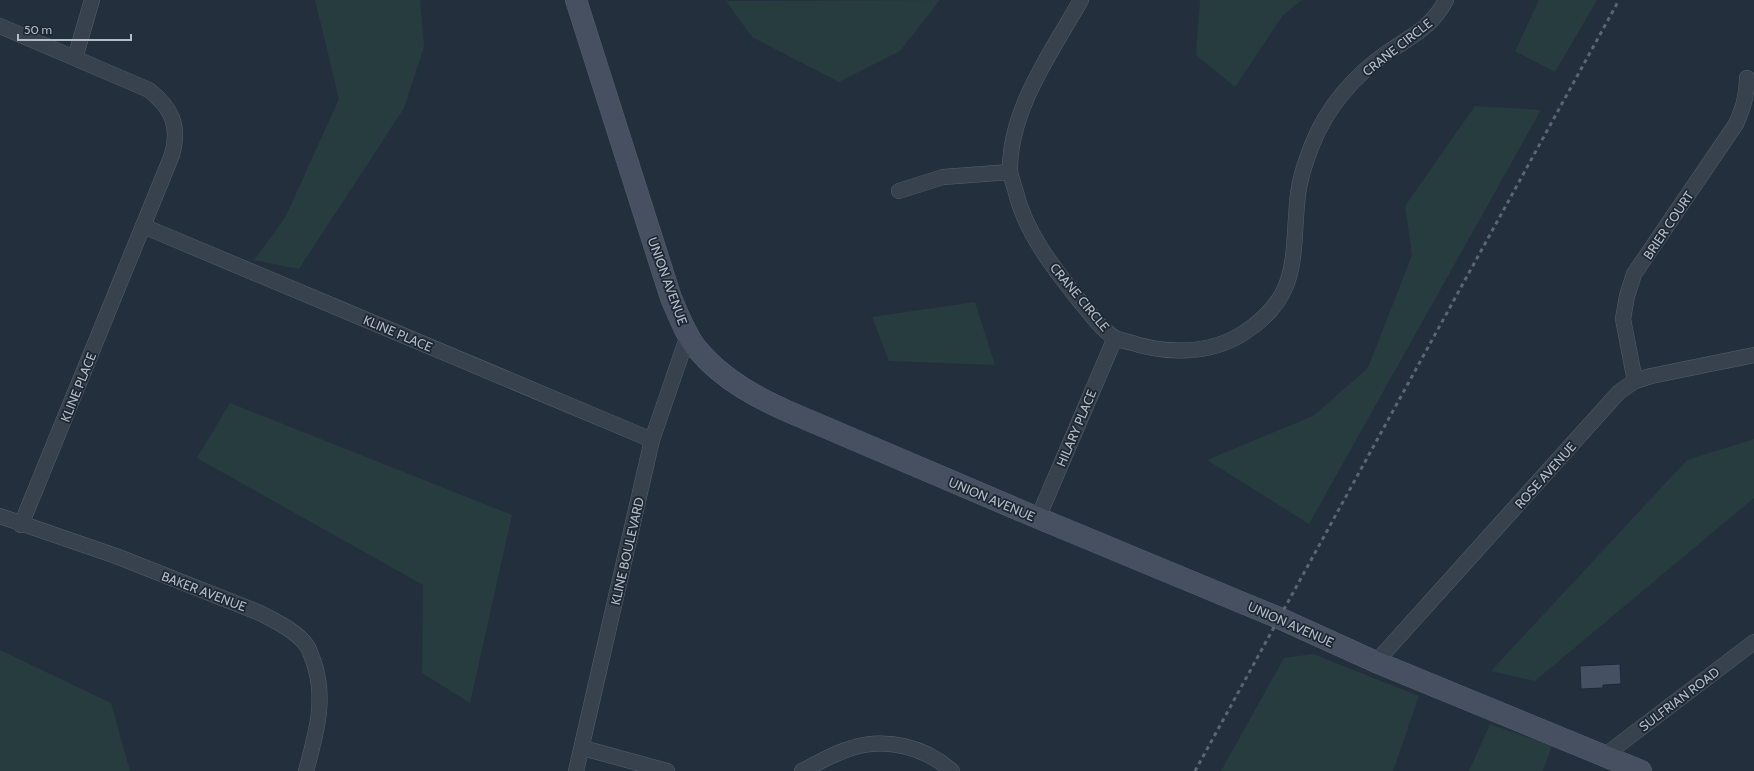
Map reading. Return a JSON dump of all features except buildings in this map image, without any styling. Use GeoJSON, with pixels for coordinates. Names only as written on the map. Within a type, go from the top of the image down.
{"type":"FeatureCollection","features":[{"type":"Feature","properties":{"kind":"main road","name":"UNION AVENUE"},"geometry":{"type":"LineString","coordinates":[[576,0],[664,280],[688,335],[697,349],[727,378],[765,401],[1038,518],[1279,618],[1376,662],[1641,771]]}},
{"type":"Feature","properties":{"kind":"street"},"geometry":{"type":"LineString","coordinates":[[75,58],[92,0]]}},
{"type":"Feature","properties":{"kind":"street","name":"CRANE CIRCLE"},"geometry":{"type":"LineString","coordinates":[[1081,0],[1032,87],[1022,108],[1014,139],[1010,172],[1017,198],[1030,231],[1060,277],[1095,319],[1115,338],[1141,346],[1181,351],[1214,346],[1241,334],[1264,317],[1281,296],[1290,277],[1294,257],[1298,192],[1312,144],[1323,124],[1338,99],[1353,82],[1389,52],[1430,24],[1446,0]]}},
{"type":"Feature","properties":{"kind":"street","name":"KLINE PLACE"},"geometry":{"type":"LineString","coordinates":[[0,26],[138,85],[153,93],[168,109],[174,124],[176,135],[172,156],[22,525]]}},
{"type":"Feature","properties":{"kind":"street","name":"BRIER COURT"},"geometry":{"type":"LineString","coordinates":[[1634,381],[1623,319],[1627,296],[1634,274],[1736,124],[1745,100],[1746,78]]}},
{"type":"Feature","properties":{"kind":"street"},"geometry":{"type":"LineString","coordinates":[[899,191],[943,176],[1010,172]]}},
{"type":"Feature","properties":{"kind":"street","name":"KLINE PLACE"},"geometry":{"type":"LineString","coordinates":[[143,226],[652,440]]}},
{"type":"Feature","properties":{"kind":"street","name":"KLINE BOULEVARD"},"geometry":{"type":"LineString","coordinates":[[576,771],[583,748],[652,440],[688,335]]}},
{"type":"Feature","properties":{"kind":"street","name":"HILARY PLACE"},"geometry":{"type":"LineString","coordinates":[[1038,518],[1115,338]]}},
{"type":"Feature","properties":{"kind":"street","name":"ROSE AVENUE"},"geometry":{"type":"LineString","coordinates":[[1376,662],[1619,392],[1634,381],[1651,376],[1754,355]]}},
{"type":"Feature","properties":{"kind":"street","name":"BAKER AVENUE"},"geometry":{"type":"LineString","coordinates":[[0,516],[22,525],[116,556],[260,613],[283,626],[307,646],[318,676],[320,714],[306,771]]}},
{"type":"Feature","properties":{"kind":"street","name":"SULFRIAN ROAD"},"geometry":{"type":"LineString","coordinates":[[1604,756],[1754,642]]}},
{"type":"Feature","properties":{"kind":"street"},"geometry":{"type":"LineString","coordinates":[[802,771],[832,755],[852,747],[886,744],[919,751],[929,755],[952,771]]}},
{"type":"Feature","properties":{"kind":"street"},"geometry":{"type":"LineString","coordinates":[[583,748],[667,771]]}},
{"type":"Feature","properties":{"kind":"green space"},"geometry":{"type":"Polygon","coordinates":[[[315,0],[420,0],[424,47],[404,108],[299,269],[254,260],[285,218],[339,99],[315,0]]]}},
{"type":"Feature","properties":{"kind":"green space"},"geometry":{"type":"Polygon","coordinates":[[[940,0],[900,51],[839,82],[752,37],[726,1],[940,0]]]}},
{"type":"Feature","properties":{"kind":"green space"},"geometry":{"type":"Polygon","coordinates":[[[1200,0],[1302,0],[1283,15],[1235,87],[1196,55],[1200,0]]]}},
{"type":"Feature","properties":{"kind":"green space"},"geometry":{"type":"Polygon","coordinates":[[[1539,0],[1597,0],[1555,72],[1515,51],[1539,0]]]}},
{"type":"Feature","properties":{"kind":"green space"},"geometry":{"type":"Polygon","coordinates":[[[1475,106],[1541,110],[1309,524],[1207,460],[1313,416],[1368,368],[1412,255],[1405,206],[1475,106]]]}},
{"type":"Feature","properties":{"kind":"green space"},"geometry":{"type":"Polygon","coordinates":[[[975,302],[995,365],[889,361],[872,317],[975,302]]]}},
{"type":"Feature","properties":{"kind":"green space"},"geometry":{"type":"Polygon","coordinates":[[[230,403],[512,515],[470,703],[422,673],[423,585],[197,458],[230,403]]]}},
{"type":"Feature","properties":{"kind":"green space"},"geometry":{"type":"Polygon","coordinates":[[[1754,439],[1754,498],[1535,681],[1491,671],[1687,460],[1754,439]]]}},
{"type":"Feature","properties":{"kind":"green space"},"geometry":{"type":"Polygon","coordinates":[[[0,650],[111,703],[130,771],[0,771],[0,650]]]}},
{"type":"Feature","properties":{"kind":"green space"},"geometry":{"type":"Polygon","coordinates":[[[1313,654],[1419,696],[1393,771],[1221,771],[1284,658],[1313,654]]]}},
{"type":"Feature","properties":{"kind":"green space"},"geometry":{"type":"Polygon","coordinates":[[[1490,724],[1552,746],[1543,771],[1469,771],[1490,724]]]}},
{"type":"Feature","properties":{"kind":"railway"},"geometry":{"type":"LineString","coordinates":[[1195,771],[1619,0]]}}]}
